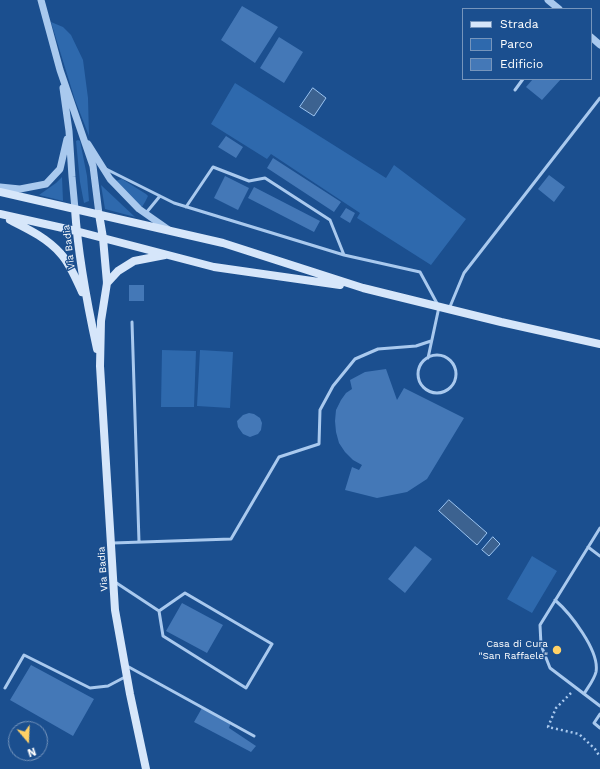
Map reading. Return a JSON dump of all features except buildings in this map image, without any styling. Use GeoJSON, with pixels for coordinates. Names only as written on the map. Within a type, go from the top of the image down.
{"type":"FeatureCollection","features":[{"type":"Feature","properties":{"kind":"main road"},"geometry":{"type":"LineString","coordinates":[[0,192],[223,243],[363,288],[600,344]]}},
{"type":"Feature","properties":{"kind":"main road","name":"Via Badia"},"geometry":{"type":"LineString","coordinates":[[75,209],[76,231],[88,307],[100,366]]}},
{"type":"Feature","properties":{"kind":"main road","name":"Via Badia"},"geometry":{"type":"LineString","coordinates":[[99,214],[103,238],[107,283],[101,321],[100,366],[116,610],[127,676],[146,769]]}},
{"type":"Feature","properties":{"kind":"main road"},"geometry":{"type":"LineString","coordinates":[[0,215],[76,231],[214,267],[363,288]]}},
{"type":"Feature","properties":{"kind":"main road","name":"Via Badia"},"geometry":{"type":"LineString","coordinates":[[0,215],[39,235],[62,254],[78,282],[88,307]]}},
{"type":"Feature","properties":{"kind":"main road"},"geometry":{"type":"LineString","coordinates":[[107,283],[118,270],[134,261],[167,255]]}},
{"type":"Feature","properties":{"kind":"street"},"geometry":{"type":"LineString","coordinates":[[41,0],[60,70],[92,166],[99,214]]}},
{"type":"Feature","properties":{"kind":"street"},"geometry":{"type":"LineString","coordinates":[[548,0],[558,8]]}},
{"type":"Feature","properties":{"kind":"street"},"geometry":{"type":"LineString","coordinates":[[592,38],[600,44]]}},
{"type":"Feature","properties":{"kind":"street"},"geometry":{"type":"LineString","coordinates":[[60,70],[69,131],[75,209]]}},
{"type":"Feature","properties":{"kind":"street"},"geometry":{"type":"LineString","coordinates":[[0,187],[20,189],[46,184],[60,169],[69,131]]}},
{"type":"Feature","properties":{"kind":"street"},"geometry":{"type":"LineString","coordinates":[[81,132],[110,179],[139,209],[171,231]]}},
{"type":"Feature","properties":{"kind":"lane"},"geometry":{"type":"LineString","coordinates":[[515,90],[522,80]]}},
{"type":"Feature","properties":{"kind":"lane"},"geometry":{"type":"LineString","coordinates":[[449,309],[464,273],[600,98]]}},
{"type":"Feature","properties":{"kind":"lane"},"geometry":{"type":"LineString","coordinates":[[103,167],[174,203],[186,207],[344,255],[420,272],[439,307],[428,358],[420,366],[420,383],[424,388],[434,393],[446,391],[456,377],[454,366],[450,361],[440,356],[428,358]]}},
{"type":"Feature","properties":{"kind":"lane"},"geometry":{"type":"LineString","coordinates":[[186,207],[214,167],[249,180],[265,178],[330,220],[344,255]]}},
{"type":"Feature","properties":{"kind":"lane"},"geometry":{"type":"LineString","coordinates":[[146,213],[160,196]]}},
{"type":"Feature","properties":{"kind":"lane"},"geometry":{"type":"LineString","coordinates":[[132,322],[139,542]]}},
{"type":"Feature","properties":{"kind":"lane"},"geometry":{"type":"LineString","coordinates":[[111,543],[231,539],[279,457],[319,444],[320,410],[333,386],[355,359],[378,349],[416,346],[431,341]]}},
{"type":"Feature","properties":{"kind":"lane"},"geometry":{"type":"LineString","coordinates":[[600,528],[540,625],[541,645],[550,668],[600,706]]}},
{"type":"Feature","properties":{"kind":"lane"},"geometry":{"type":"LineString","coordinates":[[588,547],[600,556]]}},
{"type":"Feature","properties":{"kind":"lane"},"geometry":{"type":"LineString","coordinates":[[114,581],[159,611],[163,636],[246,688],[272,644],[185,593],[159,611]]}},
{"type":"Feature","properties":{"kind":"lane"},"geometry":{"type":"LineString","coordinates":[[555,600],[578,626],[589,642],[596,657],[596,671],[584,694]]}},
{"type":"Feature","properties":{"kind":"lane"},"geometry":{"type":"LineString","coordinates":[[5,688],[24,655],[90,688],[108,686],[127,676]]}},
{"type":"Feature","properties":{"kind":"lane"},"geometry":{"type":"LineString","coordinates":[[125,665],[254,736]]}},
{"type":"Feature","properties":{"kind":"lane"},"geometry":{"type":"LineString","coordinates":[[600,714],[594,723],[600,728]]}},
{"type":"Feature","properties":{"kind":"path"},"geometry":{"type":"LineString","coordinates":[[576,688],[556,708],[548,727],[579,734],[595,749],[600,758]]}},
{"type":"Feature","properties":{"kind":"green space"},"geometry":{"type":"Polygon","coordinates":[[[51,22],[63,27],[71,35],[83,60],[88,98],[89,136],[75,100],[51,22]]]}},
{"type":"Feature","properties":{"kind":"green space"},"geometry":{"type":"Polygon","coordinates":[[[235,83],[386,178],[394,165],[466,219],[431,265],[357,218],[360,213],[271,154],[267,159],[211,124],[235,83]]]}},
{"type":"Feature","properties":{"kind":"green space"},"geometry":{"type":"Polygon","coordinates":[[[76,141],[80,141],[87,176],[89,201],[84,203],[80,182],[76,141]]]}},
{"type":"Feature","properties":{"kind":"green space"},"geometry":{"type":"Polygon","coordinates":[[[62,177],[63,201],[39,195],[56,183],[62,177]]]}},
{"type":"Feature","properties":{"kind":"green space"},"geometry":{"type":"Polygon","coordinates":[[[122,179],[148,196],[142,207],[115,181],[122,179]]]}},
{"type":"Feature","properties":{"kind":"green space"},"geometry":{"type":"Polygon","coordinates":[[[101,185],[135,217],[105,209],[101,185]]]}},
{"type":"Feature","properties":{"kind":"green space"},"geometry":{"type":"Polygon","coordinates":[[[162,350],[196,351],[194,407],[161,407],[162,350]]]}},
{"type":"Feature","properties":{"kind":"green space"},"geometry":{"type":"Polygon","coordinates":[[[200,350],[233,352],[230,408],[197,406],[200,350]]]}},
{"type":"Feature","properties":{"kind":"green space"},"geometry":{"type":"Polygon","coordinates":[[[532,556],[557,571],[532,613],[507,599],[532,556]]]}},
{"type":"Feature","properties":{"kind":"shaded area"},"geometry":{"type":"Polygon","coordinates":[[[313,88],[326,98],[314,116],[300,107],[313,88]]]}},
{"type":"Feature","properties":{"kind":"shaded area"},"geometry":{"type":"Polygon","coordinates":[[[449,500],[487,533],[477,545],[439,511],[449,500]]]}},
{"type":"Feature","properties":{"kind":"shaded area"},"geometry":{"type":"Polygon","coordinates":[[[493,537],[500,544],[489,556],[482,550],[493,537]]]}},
{"type":"Feature","properties":{"kind":"place","name":"Casa di Cura \"San Raffaele\""},"geometry":{"type":"Point","coordinates":[557,650]}}]}
